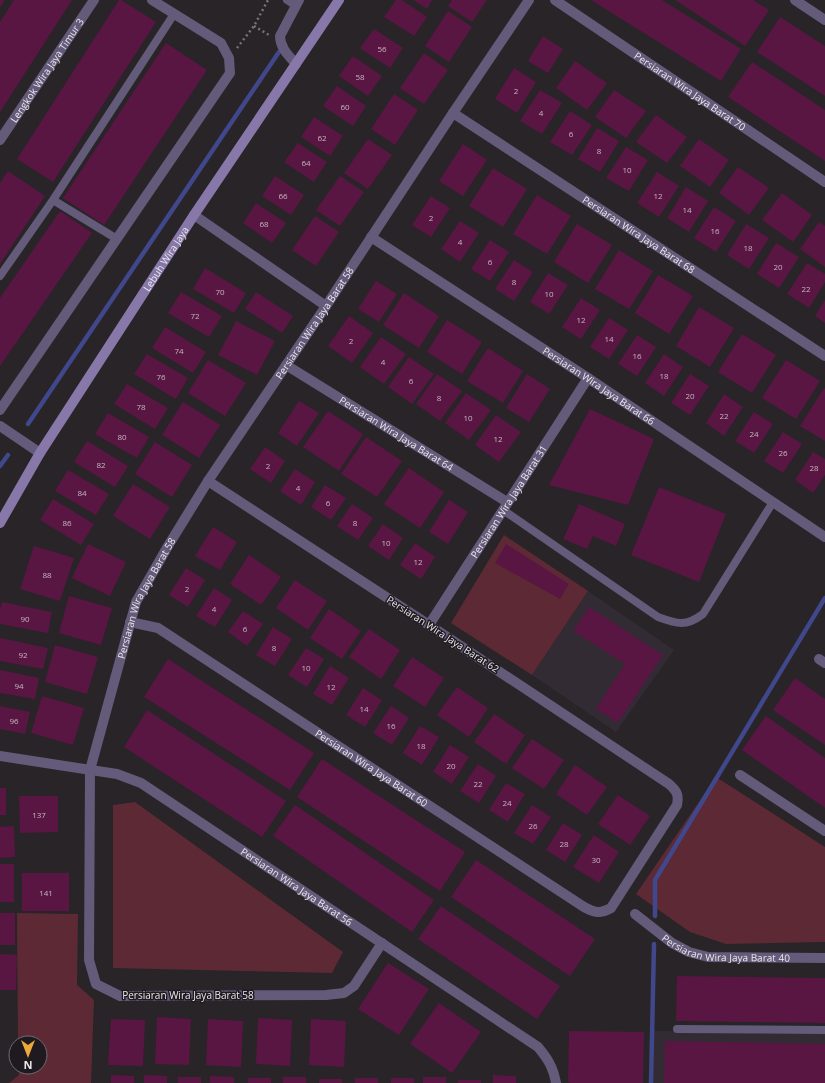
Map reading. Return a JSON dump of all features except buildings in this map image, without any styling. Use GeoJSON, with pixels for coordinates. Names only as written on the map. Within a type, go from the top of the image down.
{"type":"FeatureCollection","features":[{"type":"Feature","properties":{"kind":"street","name":"Lengkok Wira Jaya Timur 3"},"geometry":{"type":"LineString","coordinates":[[0,140],[94,0]]}},
{"type":"Feature","properties":{"kind":"street"},"geometry":{"type":"LineString","coordinates":[[0,410],[230,73],[229,58],[222,43],[152,0]]}},
{"type":"Feature","properties":{"kind":"street","name":"Lebuh Wira Jaya"},"geometry":{"type":"LineString","coordinates":[[0,523],[40,453],[194,215],[339,0]]}},
{"type":"Feature","properties":{"kind":"street","name":"Persiaran Wira Jaya Barat 58"},"geometry":{"type":"LineString","coordinates":[[382,943],[354,986],[344,993],[326,995],[120,996],[96,984],[89,960],[90,770],[136,602],[208,481],[326,306],[452,113],[529,0]]}},
{"type":"Feature","properties":{"kind":"street","name":"Persiaran Wira Jaya Barat 70"},"geometry":{"type":"LineString","coordinates":[[555,0],[825,182]]}},
{"type":"Feature","properties":{"kind":"street"},"geometry":{"type":"LineString","coordinates":[[795,0],[825,20]]}},
{"type":"Feature","properties":{"kind":"street"},"geometry":{"type":"LineString","coordinates":[[294,2],[280,36],[280,42],[282,47],[296,64]]}},
{"type":"Feature","properties":{"kind":"street","name":"Persiaran Wira Jaya Barat 68"},"geometry":{"type":"LineString","coordinates":[[452,113],[825,356]]}},
{"type":"Feature","properties":{"kind":"street"},"geometry":{"type":"LineString","coordinates":[[194,215],[326,306]]}},
{"type":"Feature","properties":{"kind":"street","name":"Persiaran Wira Jaya Barat 66"},"geometry":{"type":"LineString","coordinates":[[371,237],[588,378],[825,537]]}},
{"type":"Feature","properties":{"kind":"street","name":"Persiaran Wira Jaya Barat 64"},"geometry":{"type":"LineString","coordinates":[[286,365],[505,506]]}},
{"type":"Feature","properties":{"kind":"street","name":"Persiaran Wira Jaya Barat 31"},"geometry":{"type":"LineString","coordinates":[[428,624],[588,378]]}},
{"type":"Feature","properties":{"kind":"street"},"geometry":{"type":"LineString","coordinates":[[0,426],[40,453]]}},
{"type":"Feature","properties":{"kind":"street","name":"Persiaran Wira Jaya Barat 62"},"geometry":{"type":"LineString","coordinates":[[208,481],[428,624],[676,790]]}},
{"type":"Feature","properties":{"kind":"street","name":"Persiaran Wira Jaya Barat 60"},"geometry":{"type":"LineString","coordinates":[[130,622],[158,628],[593,912],[603,913],[611,908],[677,806],[678,798],[676,790]]}},
{"type":"Feature","properties":{"kind":"street","name":"Persiaran Wira Jaya Barat 56"},"geometry":{"type":"LineString","coordinates":[[0,756],[117,774],[141,783],[538,1047],[547,1058],[554,1073],[556,1083]]}},
{"type":"Feature","properties":{"kind":"street"},"geometry":{"type":"LineString","coordinates":[[740,775],[825,831]]}},
{"type":"Feature","properties":{"kind":"street","name":"Persiaran Wira Jaya Barat 40"},"geometry":{"type":"LineString","coordinates":[[635,914],[672,943],[690,952],[708,957],[825,958]]}},
{"type":"Feature","properties":{"kind":"lane"},"geometry":{"type":"LineString","coordinates":[[0,276],[53,200],[174,14]]}},
{"type":"Feature","properties":{"kind":"lane"},"geometry":{"type":"LineString","coordinates":[[53,200],[117,239]]}},
{"type":"Feature","properties":{"kind":"lane"},"geometry":{"type":"LineString","coordinates":[[505,506],[658,617],[671,622],[683,624],[696,620],[703,614],[773,502]]}},
{"type":"Feature","properties":{"kind":"lane"},"geometry":{"type":"LineString","coordinates":[[677,1029],[825,1030]]}},
{"type":"Feature","properties":{"kind":"path"},"geometry":{"type":"LineString","coordinates":[[229,58],[254,26],[268,0]]}},
{"type":"Feature","properties":{"kind":"shaded area"},"geometry":{"type":"Polygon","coordinates":[[[504,535],[588,591],[532,675],[451,623],[504,535]]]}},
{"type":"Feature","properties":{"kind":"shaded area"},"geometry":{"type":"Polygon","coordinates":[[[588,591],[674,650],[616,732],[532,675],[588,591]]]}},
{"type":"Feature","properties":{"kind":"shaded area"},"geometry":{"type":"Polygon","coordinates":[[[716,777],[825,847],[825,942],[726,944],[690,932],[636,894],[716,777]]]}},
{"type":"Feature","properties":{"kind":"shaded area"},"geometry":{"type":"Polygon","coordinates":[[[135,802],[343,952],[332,973],[113,968],[113,805],[135,802]]]}},
{"type":"Feature","properties":{"kind":"shaded area"},"geometry":{"type":"Polygon","coordinates":[[[17,913],[78,914],[77,985],[94,1000],[91,1083],[9,1083],[19,1075],[48,1075],[48,1035],[18,1035],[17,913]]]}},
{"type":"Feature","properties":{"kind":"shaded area"},"geometry":{"type":"Polygon","coordinates":[[[652,1031],[825,1032],[825,1083],[653,1083],[652,1031]]]}},
{"type":"Feature","properties":{"kind":"waterway"},"geometry":{"type":"LineString","coordinates":[[28,424],[279,52]]}},
{"type":"Feature","properties":{"kind":"waterway"},"geometry":{"type":"LineString","coordinates":[[0,466],[8,455]]}},
{"type":"Feature","properties":{"kind":"waterway"},"geometry":{"type":"LineString","coordinates":[[655,916],[655,880],[825,598]]}},
{"type":"Feature","properties":{"kind":"waterway"},"geometry":{"type":"LineString","coordinates":[[651,1083],[654,944]]}}]}
